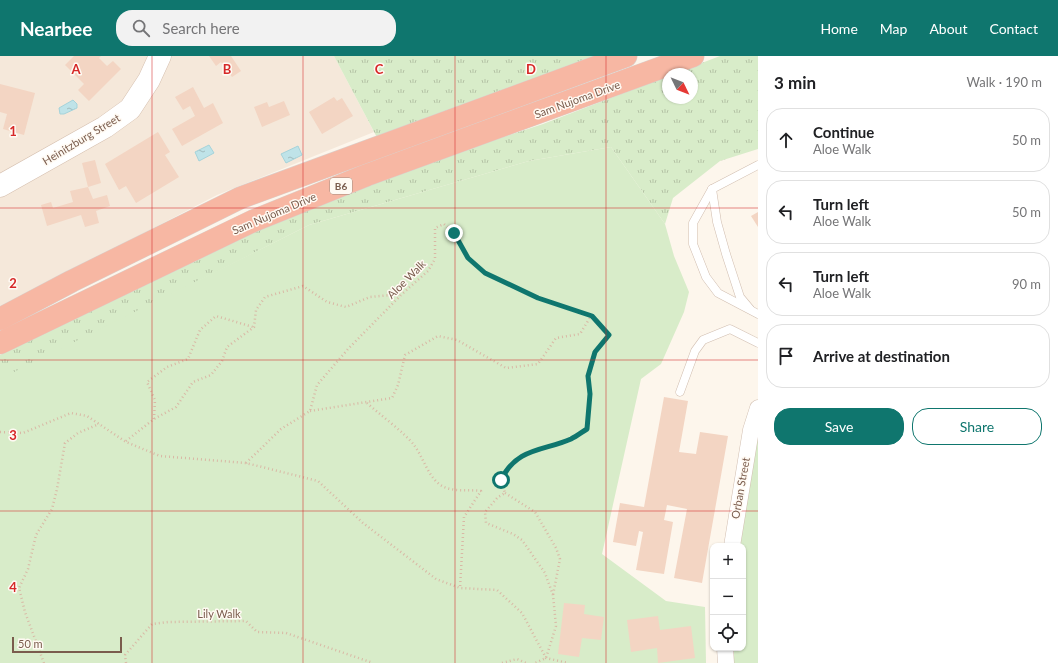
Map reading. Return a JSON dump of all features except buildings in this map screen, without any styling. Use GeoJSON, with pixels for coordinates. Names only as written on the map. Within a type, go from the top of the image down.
{"type":"FeatureCollection","features":[{"type":"Feature","properties":{"kind":"highway","name":"B6"},"geometry":{"type":"LineString","coordinates":[[0,319],[72,281],[240,198],[626,56]]}},
{"type":"Feature","properties":{"kind":"highway","name":"Sam Nujoma Drive"},"geometry":{"type":"LineString","coordinates":[[0,343],[253,221],[367,175],[693,56]]}},
{"type":"Feature","properties":{"kind":"street","name":"Heinitzburg Street"},"geometry":{"type":"LineString","coordinates":[[0,186],[104,127],[130,109],[149,80],[160,56]]}},
{"type":"Feature","properties":{"kind":"street","name":"Orban Street"},"geometry":{"type":"LineString","coordinates":[[732,543],[751,430],[758,408]]}},
{"type":"Feature","properties":{"kind":"street"},"geometry":{"type":"LineString","coordinates":[[725,651],[726,663]]}},
{"type":"Feature","properties":{"kind":"lane"},"geometry":{"type":"LineString","coordinates":[[755,313],[718,293],[706,277],[693,244],[693,223],[712,189],[758,165]]}},
{"type":"Feature","properties":{"kind":"lane"},"geometry":{"type":"LineString","coordinates":[[712,189],[717,222],[740,296],[755,313]]}},
{"type":"Feature","properties":{"kind":"lane"},"geometry":{"type":"LineString","coordinates":[[680,392],[696,351],[703,340],[730,329],[758,343]]}},
{"type":"Feature","properties":{"kind":"path","name":"Aloe Walk"},"geometry":{"type":"LineString","coordinates":[[310,411],[317,385],[348,349],[402,294],[428,271],[435,259],[435,228],[444,224],[454,233],[468,258],[485,273],[538,298],[592,316],[609,335],[595,352],[588,376],[590,394],[587,429],[571,439],[532,450],[507,468],[501,480],[505,493]]}},
{"type":"Feature","properties":{"kind":"path"},"geometry":{"type":"LineString","coordinates":[[126,442],[154,419],[176,407],[193,382],[211,375],[222,361],[227,347],[254,327],[256,310],[265,297],[304,286],[327,302],[346,307],[370,297],[402,294]]}},
{"type":"Feature","properties":{"kind":"path"},"geometry":{"type":"LineString","coordinates":[[154,419],[155,400],[147,382],[167,367],[188,358],[200,330],[216,316],[254,327]]}},
{"type":"Feature","properties":{"kind":"path"},"geometry":{"type":"LineString","coordinates":[[246,463],[281,429],[310,411],[392,398],[398,385],[405,355],[438,336],[457,340],[506,368],[538,364],[556,338],[580,334],[592,316]]}},
{"type":"Feature","properties":{"kind":"path"},"geometry":{"type":"LineString","coordinates":[[367,403],[414,444],[423,463],[439,484],[455,491],[467,489],[481,491],[464,517],[460,588]]}},
{"type":"Feature","properties":{"kind":"path"},"geometry":{"type":"LineString","coordinates":[[0,432],[23,433],[71,413],[87,416],[126,442],[160,456],[246,463],[318,481],[363,523],[436,579],[460,588],[497,590],[522,614],[546,658]]}},
{"type":"Feature","properties":{"kind":"path"},"geometry":{"type":"LineString","coordinates":[[44,663],[25,612],[19,588],[28,569],[36,535],[52,509],[65,443],[78,433],[99,424]]}},
{"type":"Feature","properties":{"kind":"path"},"geometry":{"type":"LineString","coordinates":[[546,658],[556,626],[553,595],[560,559],[556,548],[535,512],[505,493],[498,497],[485,512],[486,523],[522,540],[544,573],[553,595]]}},
{"type":"Feature","properties":{"kind":"path","name":"Lily Walk"},"geometry":{"type":"LineString","coordinates":[[126,663],[125,655],[152,624],[168,622],[246,621],[257,632],[286,633],[373,663]]}},
{"type":"Feature","properties":{"kind":"path"},"geometry":{"type":"LineString","coordinates":[[536,663],[546,658],[568,663]]}},
{"type":"Feature","properties":{"kind":"path"},"geometry":{"type":"LineString","coordinates":[[502,663],[517,659],[526,663]]}},
{"type":"Feature","properties":{"kind":"shaded area"},"geometry":{"type":"Polygon","coordinates":[[[0,56],[334,56],[374,132],[217,195],[0,308],[0,56]]]}},
{"type":"Feature","properties":{"kind":"green space"},"geometry":{"type":"Polygon","coordinates":[[[334,56],[626,56],[381,145],[334,56]]]}},
{"type":"Feature","properties":{"kind":"green space"},"geometry":{"type":"Polygon","coordinates":[[[720,56],[758,56],[758,149],[720,161],[673,198],[665,224],[611,147],[529,161],[309,225],[0,381],[0,355],[174,266],[371,180],[543,124],[662,78],[662,104],[698,104],[698,68],[689,68],[720,56]]]}},
{"type":"Feature","properties":{"kind":"green space"},"geometry":{"type":"Polygon","coordinates":[[[611,147],[665,224],[674,256],[689,292],[684,312],[661,364],[641,379],[602,554],[666,601],[705,607],[706,663],[0,663],[0,379],[309,225],[529,161],[611,147]]]}},
{"type":"Feature","properties":{"kind":"green space"},"geometry":{"type":"Polygon","coordinates":[[[758,428],[758,663],[734,663],[734,651],[746,651],[746,543],[739,543],[758,428]]]}},
{"type":"Feature","properties":{"kind":"water"},"geometry":{"type":"Polygon","coordinates":[[[73,100],[77,104],[77,108],[64,114],[60,114],[59,108],[73,100]]]}},
{"type":"Feature","properties":{"kind":"water"},"geometry":{"type":"Polygon","coordinates":[[[209,145],[214,153],[199,161],[195,152],[209,145]]]}},
{"type":"Feature","properties":{"kind":"water"},"geometry":{"type":"Polygon","coordinates":[[[298,146],[302,155],[286,163],[281,154],[298,146]]]}},
{"type":"Feature","properties":{"kind":"route"},"geometry":{"type":"LineString","coordinates":[[454,233],[468,258],[485,273],[538,298],[564,308],[592,316],[609,335],[595,352],[588,376],[590,394],[587,429],[571,439],[532,450],[507,468],[501,480]]}}]}
